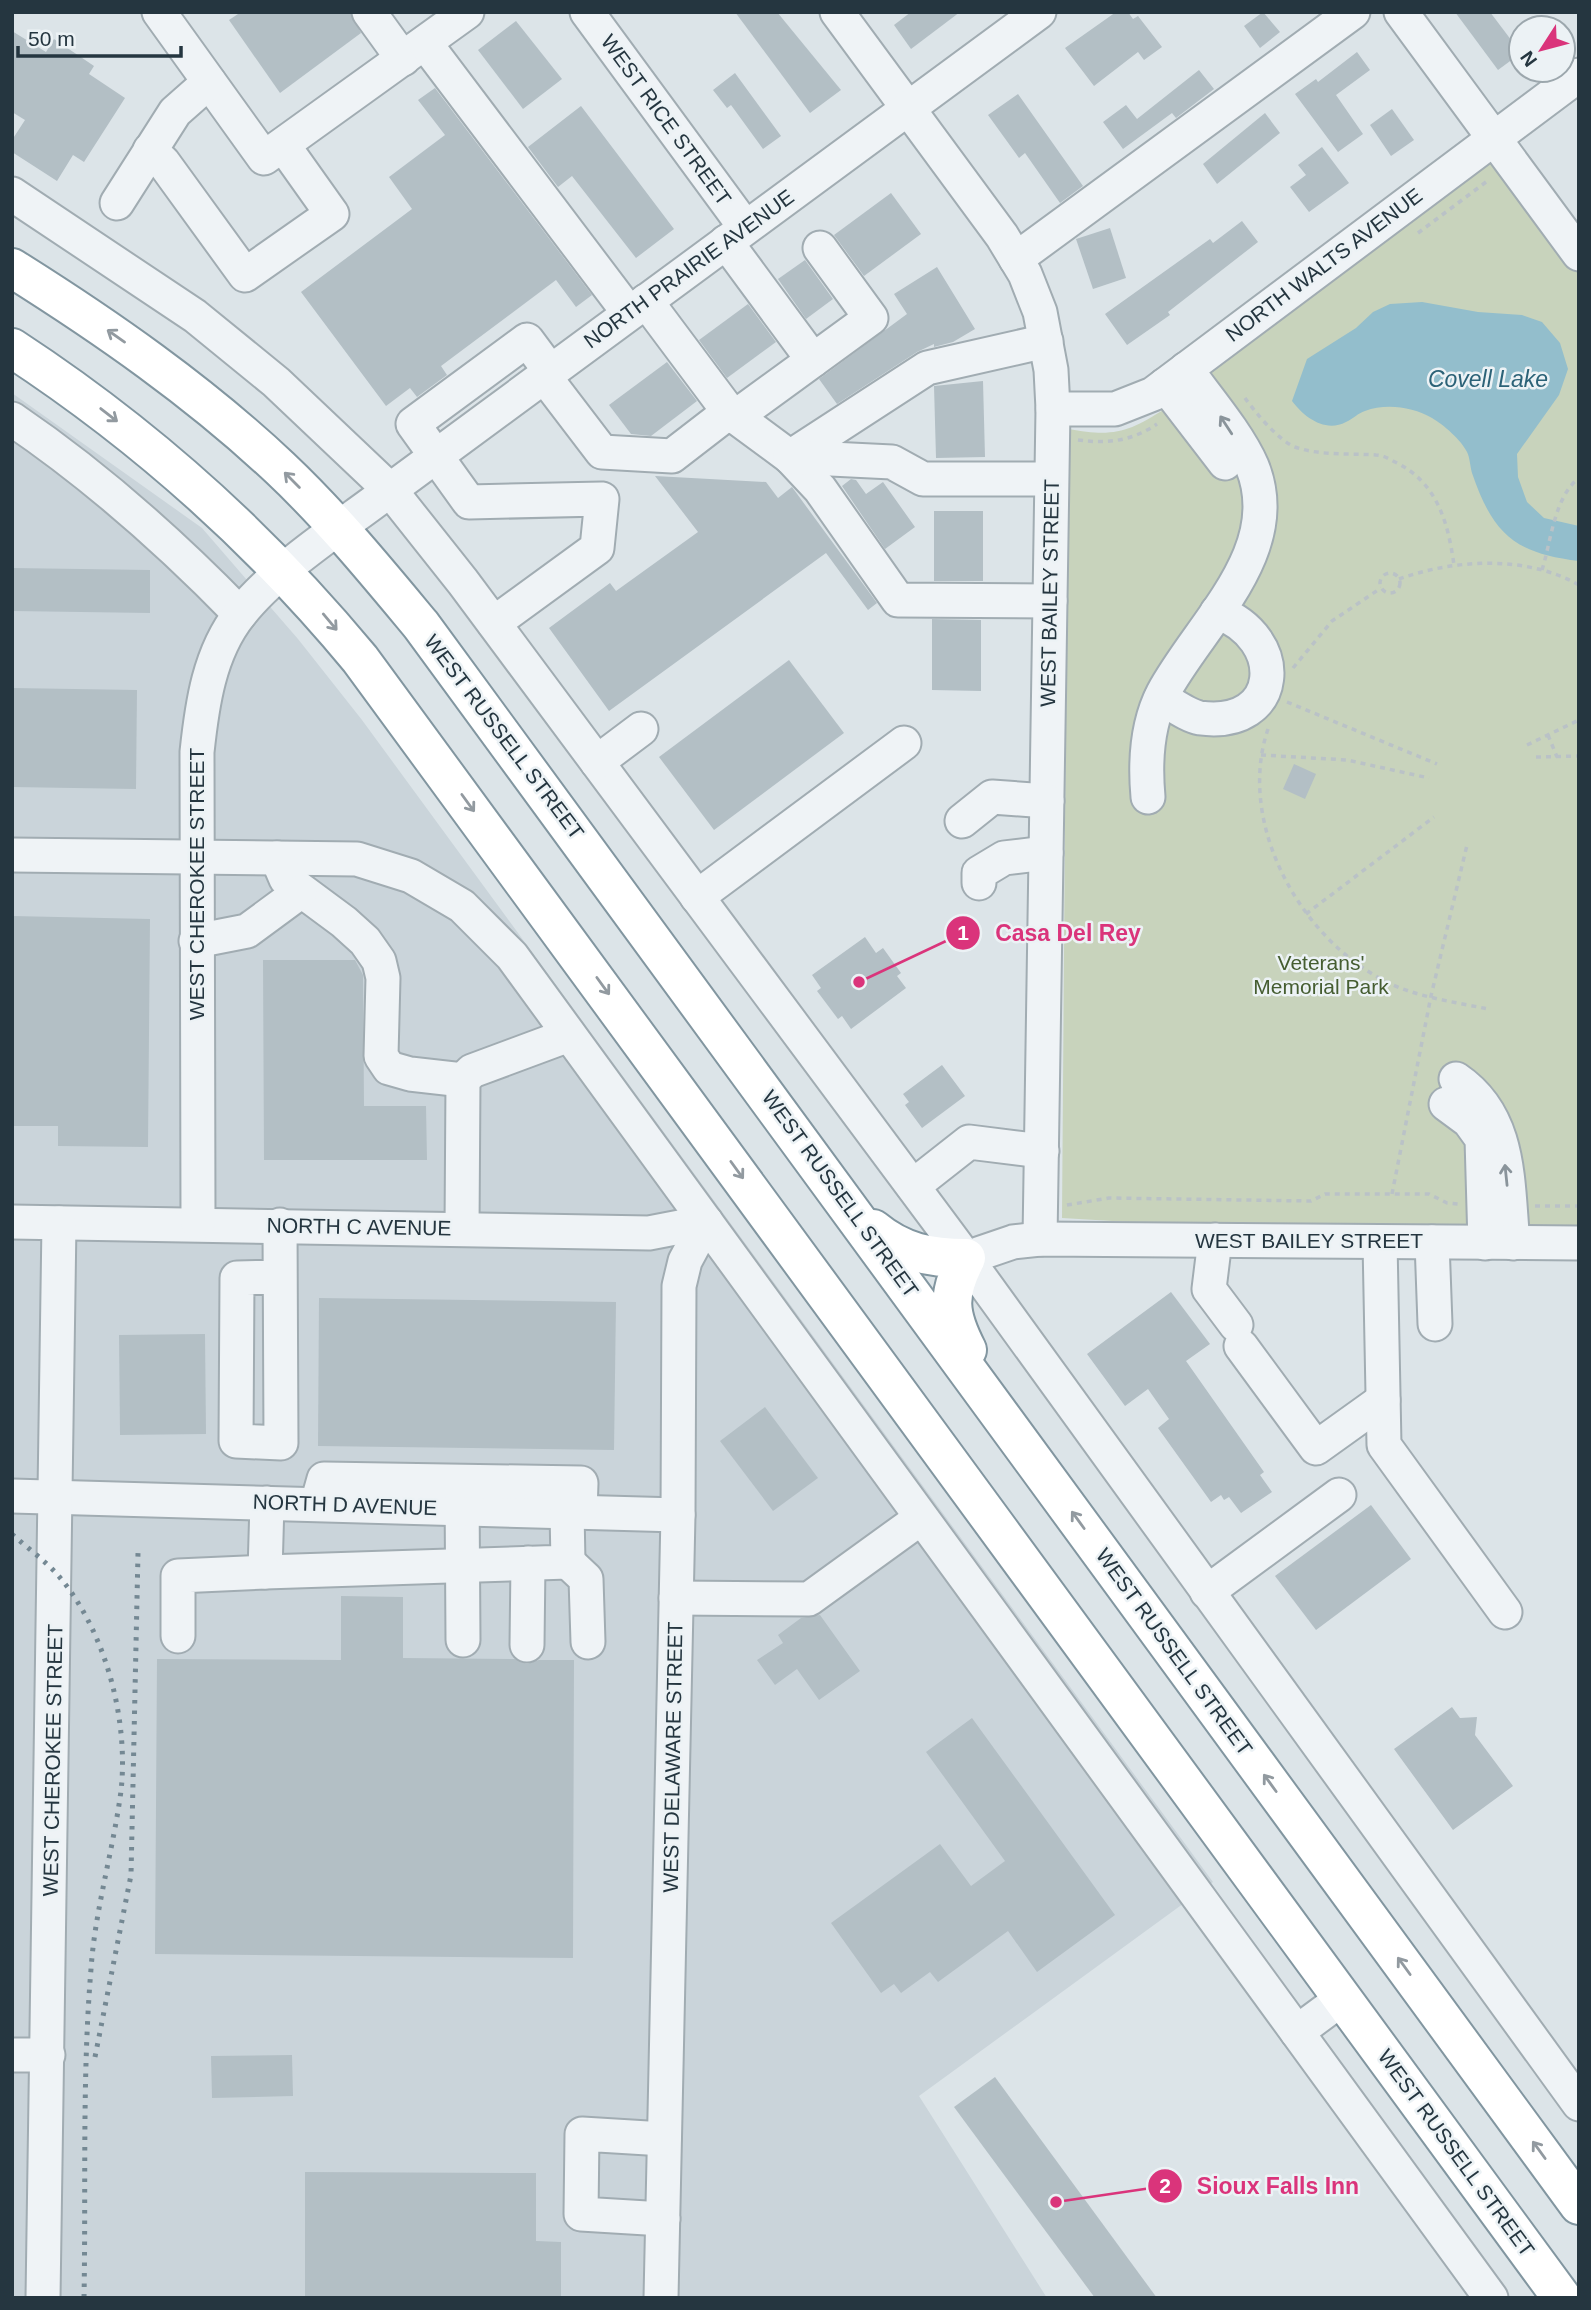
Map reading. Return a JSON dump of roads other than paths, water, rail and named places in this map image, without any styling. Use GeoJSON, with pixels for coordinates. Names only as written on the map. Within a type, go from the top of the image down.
{"type":"FeatureCollection","features":[{"type":"Feature","properties":{"kind":"highway","name":"WEST RUSSELL STREET"},"geometry":{"type":"LineString","coordinates":[[12,268],[79,310],[202,401],[279,467],[340,528],[421,625],[1579,2205]]}},
{"type":"Feature","properties":{"kind":"highway","name":"WEST RUSSELL STREET"},"geometry":{"type":"LineString","coordinates":[[12,348],[100,408],[170,463],[284,572],[352,649],[414,728],[1562,2298]]}},
{"type":"Feature","properties":{"kind":"highway"},"geometry":{"type":"LineString","coordinates":[[844,1200],[875,1231],[910,1252],[936,1258],[967,1258],[951,1298],[953,1316],[970,1356],[1017,1437]]}},
{"type":"Feature","properties":{"kind":"street"},"geometry":{"type":"LineString","coordinates":[[150,150],[163,162],[245,275],[332,214],[209,82],[159,12]]}},
{"type":"Feature","properties":{"kind":"street"},"geometry":{"type":"LineString","coordinates":[[369,12],[414,51],[732,414],[790,457],[820,489],[898,600],[1050,601]]}},
{"type":"Feature","properties":{"kind":"street","name":"WEST RICE STREET"},"geometry":{"type":"LineString","coordinates":[[587,12],[735,234],[813,360]]}},
{"type":"Feature","properties":{"kind":"street","name":"WEST BAILEY STREET"},"geometry":{"type":"LineString","coordinates":[[837,12],[1016,259],[1033,291],[1046,341],[1053,409],[1040,1239]]}},
{"type":"Feature","properties":{"kind":"street","name":"NORTH PRAIRIE AVENUE"},"geometry":{"type":"LineString","coordinates":[[547,373],[1039,12]]}},
{"type":"Feature","properties":{"kind":"street"},"geometry":{"type":"LineString","coordinates":[[1016,259],[1353,12]]}},
{"type":"Feature","properties":{"kind":"street"},"geometry":{"type":"LineString","coordinates":[[1401,12],[1579,254]]}},
{"type":"Feature","properties":{"kind":"street"},"geometry":{"type":"LineString","coordinates":[[273,152],[463,13]]}},
{"type":"Feature","properties":{"kind":"street","name":"NORTH WALTS AVENUE"},"geometry":{"type":"LineString","coordinates":[[1053,409],[1115,409],[1140,401],[1579,75]]}},
{"type":"Feature","properties":{"kind":"street"},"geometry":{"type":"LineString","coordinates":[[117,203],[175,112],[209,82]]}},
{"type":"Feature","properties":{"kind":"street"},"geometry":{"type":"LineString","coordinates":[[12,194],[195,316],[276,382],[390,490],[494,624],[967,1258],[1579,2104]]}},
{"type":"Feature","properties":{"kind":"street"},"geometry":{"type":"LineString","coordinates":[[494,624],[597,548],[602,499],[469,502],[413,424],[527,340],[602,452],[672,456],[871,318],[820,248]]}},
{"type":"Feature","properties":{"kind":"street"},"geometry":{"type":"LineString","coordinates":[[790,457],[927,368],[1046,341]]}},
{"type":"Feature","properties":{"kind":"street"},"geometry":{"type":"LineString","coordinates":[[1148,797],[1145,762],[1161,698],[1237,585],[1259,531],[1261,503],[1251,466],[1175,377]]}},
{"type":"Feature","properties":{"kind":"street"},"geometry":{"type":"LineString","coordinates":[[12,419],[105,487],[178,550],[240,614]]}},
{"type":"Feature","properties":{"kind":"street"},"geometry":{"type":"LineString","coordinates":[[340,528],[437,456]]}},
{"type":"Feature","properties":{"kind":"street"},"geometry":{"type":"LineString","coordinates":[[790,457],[892,462],[923,480],[1051,479]]}},
{"type":"Feature","properties":{"kind":"street","name":"WEST CHEROKEE STREET"},"geometry":{"type":"LineString","coordinates":[[198,1223],[195,858],[197,752],[202,700],[219,649],[240,614],[284,572],[340,528]]}},
{"type":"Feature","properties":{"kind":"street"},"geometry":{"type":"LineString","coordinates":[[1161,698],[1198,718],[1243,712],[1263,693],[1269,673],[1262,652],[1250,632],[1236,619],[1217,612]]}},
{"type":"Feature","properties":{"kind":"street"},"geometry":{"type":"LineString","coordinates":[[597,762],[641,729]]}},
{"type":"Feature","properties":{"kind":"street"},"geometry":{"type":"LineString","coordinates":[[697,897],[904,743]]}},
{"type":"Feature","properties":{"kind":"street"},"geometry":{"type":"LineString","coordinates":[[962,821],[992,797],[1047,801]]}},
{"type":"Feature","properties":{"kind":"street"},"geometry":{"type":"LineString","coordinates":[[979,883],[979,873],[1004,858],[1046,853]]}},
{"type":"Feature","properties":{"kind":"street"},"geometry":{"type":"LineString","coordinates":[[12,855],[357,859],[411,876],[462,906],[512,956],[1491,2298]]}},
{"type":"Feature","properties":{"kind":"street"},"geometry":{"type":"LineString","coordinates":[[277,858],[286,880],[344,922],[365,941],[379,961],[383,978],[381,1056],[389,1068],[410,1074],[463,1080]]}},
{"type":"Feature","properties":{"kind":"street"},"geometry":{"type":"LineString","coordinates":[[195,941],[247,931],[300,892]]}},
{"type":"Feature","properties":{"kind":"street"},"geometry":{"type":"LineString","coordinates":[[461,1229],[463,1080],[472,1071],[569,1035]]}},
{"type":"Feature","properties":{"kind":"street"},"geometry":{"type":"LineString","coordinates":[[1451,1092],[1476,1092],[1495,1121],[1504,1157],[1496,1205],[1499,1243]]}},
{"type":"Feature","properties":{"kind":"street"},"geometry":{"type":"LineString","coordinates":[[913,1186],[969,1142],[1042,1151]]}},
{"type":"Feature","properties":{"kind":"street","name":"NORTH C AVENUE"},"geometry":{"type":"LineString","coordinates":[[12,1222],[198,1223],[649,1233],[706,1222]]}},
{"type":"Feature","properties":{"kind":"street","name":"WEST DELAWARE STREET"},"geometry":{"type":"LineString","coordinates":[[661,2298],[678,1515],[679,1286],[685,1261],[706,1222]]}},
{"type":"Feature","properties":{"kind":"street","name":"WEST CHEROKEE STREET"},"geometry":{"type":"LineString","coordinates":[[43,2298],[59,1223]]}},
{"type":"Feature","properties":{"kind":"street"},"geometry":{"type":"LineString","coordinates":[[279,1225],[280,1277],[281,1443],[236,1441],[237,1278],[280,1277]]}},
{"type":"Feature","properties":{"kind":"street","name":"WEST BAILEY STREET"},"geometry":{"type":"LineString","coordinates":[[967,1258],[1013,1242],[1040,1239],[1579,1244]]}},
{"type":"Feature","properties":{"kind":"street"},"geometry":{"type":"LineString","coordinates":[[1215,1240],[1209,1289],[1316,1448],[1383,1400]]}},
{"type":"Feature","properties":{"kind":"street"},"geometry":{"type":"LineString","coordinates":[[1380,1242],[1384,1446],[1505,1612]]}},
{"type":"Feature","properties":{"kind":"street"},"geometry":{"type":"LineString","coordinates":[[1432,1242],[1436,1324]]}},
{"type":"Feature","properties":{"kind":"street","name":"NORTH D AVENUE"},"geometry":{"type":"LineString","coordinates":[[12,1496],[317,1504],[462,1495],[581,1483],[573,1512]]}},
{"type":"Feature","properties":{"kind":"street"},"geometry":{"type":"LineString","coordinates":[[462,1495],[463,1640]]}},
{"type":"Feature","properties":{"kind":"street"},"geometry":{"type":"LineString","coordinates":[[1208,1592],[1339,1495]]}},
{"type":"Feature","properties":{"kind":"street"},"geometry":{"type":"LineString","coordinates":[[265,1572],[267,1503]]}},
{"type":"Feature","properties":{"kind":"street"},"geometry":{"type":"LineString","coordinates":[[568,1562],[573,1512],[678,1515]]}},
{"type":"Feature","properties":{"kind":"street"},"geometry":{"type":"LineString","coordinates":[[676,1598],[809,1599],[921,1518]]}},
{"type":"Feature","properties":{"kind":"street"},"geometry":{"type":"LineString","coordinates":[[178,1636],[178,1576],[568,1562],[586,1578],[588,1642]]}},
{"type":"Feature","properties":{"kind":"street"},"geometry":{"type":"LineString","coordinates":[[527,1645],[528,1563]]}},
{"type":"Feature","properties":{"kind":"street"},"geometry":{"type":"LineString","coordinates":[[1297,2032],[1343,1998]]}},
{"type":"Feature","properties":{"kind":"street"},"geometry":{"type":"LineString","coordinates":[[12,2055],[48,2055]]}},
{"type":"Feature","properties":{"kind":"street"},"geometry":{"type":"LineString","coordinates":[[663,2219],[580,2214],[582,2134],[664,2139]]}},
{"type":"Feature","properties":{"kind":"water","name":"Covell Lake"},"geometry":{"type":"Polygon","coordinates":[[[1422,302],[1478,312],[1522,315],[1542,322],[1560,343],[1568,369],[1559,395],[1517,454],[1518,477],[1527,502],[1544,518],[1579,526],[1579,561],[1538,552],[1509,537],[1488,511],[1464,447],[1452,433],[1425,414],[1408,409],[1382,407],[1330,426],[1309,418],[1292,401],[1307,359],[1356,328],[1373,312],[1390,304],[1422,302]]]}},
{"type":"Feature","properties":{"kind":"railway"},"geometry":{"type":"LineString","coordinates":[[12,1534],[56,1573],[88,1620],[110,1676],[121,1734],[121,1791],[96,1925],[88,2010],[84,2298]]}},
{"type":"Feature","properties":{"kind":"railway"},"geometry":{"type":"LineString","coordinates":[[95,2057],[131,1875],[138,1553]]}},
{"type":"Feature","properties":{"kind":"place","name":"Casa Del Rey"},"geometry":{"type":"Point","coordinates":[859,982]}},
{"type":"Feature","properties":{"kind":"place","name":"Sioux Falls Inn"},"geometry":{"type":"Point","coordinates":[1056,2202]}},
{"type":"Feature","properties":{"kind":"park label","name":"Veterans' Memorial Park"},"geometry":{"type":"Point","coordinates":[1321,975]}}]}
